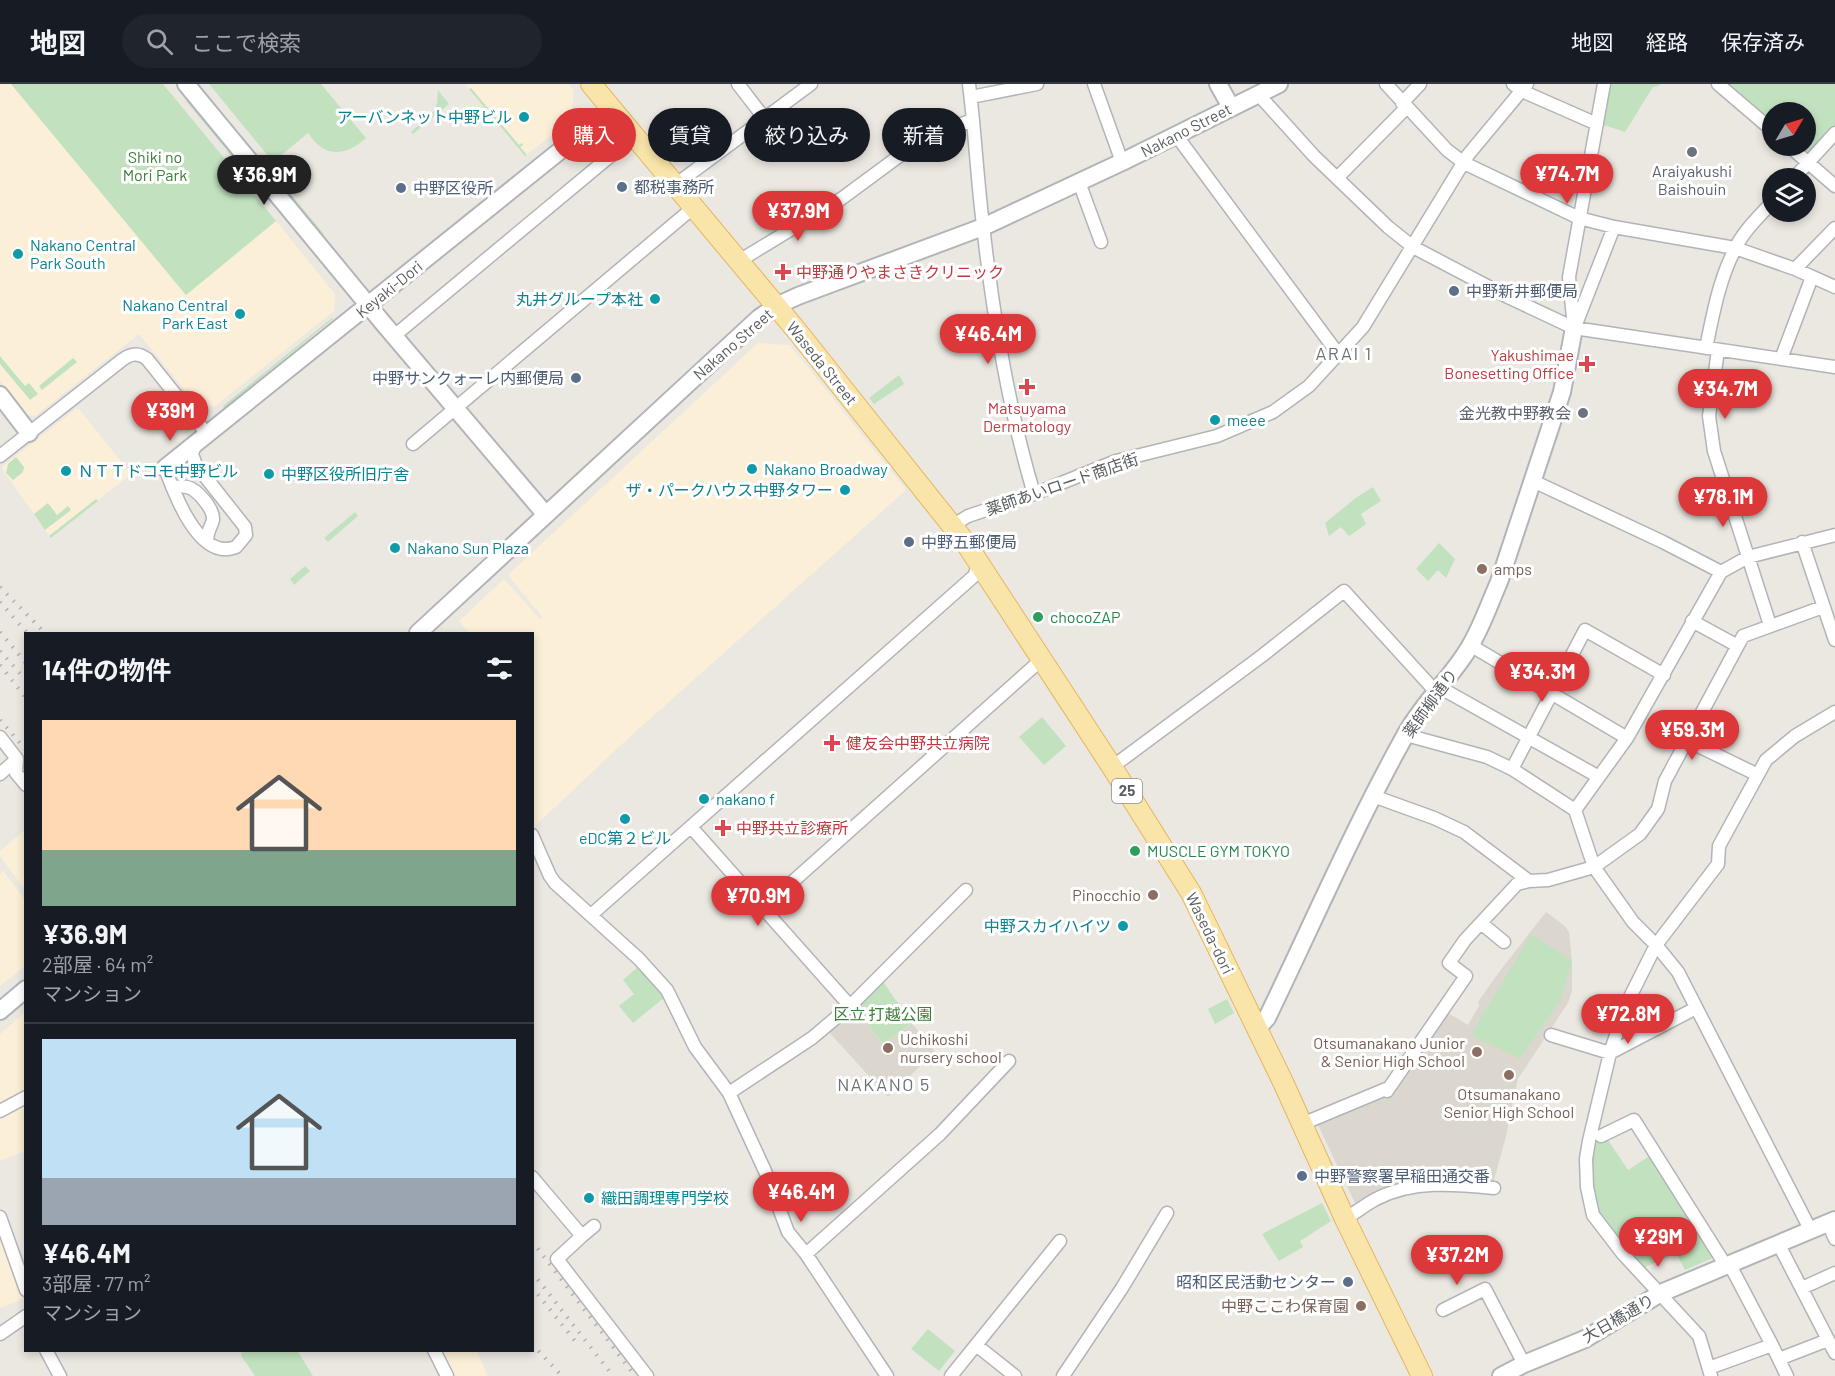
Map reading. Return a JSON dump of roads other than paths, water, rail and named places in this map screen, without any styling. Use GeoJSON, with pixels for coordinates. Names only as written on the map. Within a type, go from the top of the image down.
{"type":"FeatureCollection","features":[{"type":"Feature","properties":{"kind":"main road","name":"25"},"geometry":{"type":"LineString","coordinates":[[591,84],[611,108]]}},
{"type":"Feature","properties":{"kind":"main road","name":"25"},"geometry":{"type":"LineString","coordinates":[[637,139],[694,207]]}},
{"type":"Feature","properties":{"kind":"main road","name":"Waseda Street"},"geometry":{"type":"LineString","coordinates":[[694,207],[952,526]]}},
{"type":"Feature","properties":{"kind":"main road","name":"Waseda-dori"},"geometry":{"type":"LineString","coordinates":[[952,526],[1112,766],[1191,893],[1422,1376]]}},
{"type":"Feature","properties":{"kind":"street"},"geometry":{"type":"LineString","coordinates":[[186,84],[394,336],[546,515]]}},
{"type":"Feature","properties":{"kind":"street"},"geometry":{"type":"LineString","coordinates":[[738,84],[757,108]]}},
{"type":"Feature","properties":{"kind":"street"},"geometry":{"type":"LineString","coordinates":[[780,108],[812,84]]}},
{"type":"Feature","properties":{"kind":"street"},"geometry":{"type":"LineString","coordinates":[[1035,494],[1019,443],[1003,366],[983,227],[970,90],[1036,84]]}},
{"type":"Feature","properties":{"kind":"street"},"geometry":{"type":"LineString","coordinates":[[1094,84],[1122,162]]}},
{"type":"Feature","properties":{"kind":"street"},"geometry":{"type":"LineString","coordinates":[[1218,84],[1232,107]]}},
{"type":"Feature","properties":{"kind":"street","name":"Nakano Street"},"geometry":{"type":"LineString","coordinates":[[419,632],[759,318],[776,306],[983,227],[1122,162],[1279,84]]}},
{"type":"Feature","properties":{"kind":"street"},"geometry":{"type":"LineString","coordinates":[[1386,84],[1447,150],[1464,163],[1580,218],[1614,227],[1735,249],[1795,269],[1835,287]]}},
{"type":"Feature","properties":{"kind":"street"},"geometry":{"type":"LineString","coordinates":[[1338,178],[1420,84]]}},
{"type":"Feature","properties":{"kind":"street"},"geometry":{"type":"LineString","coordinates":[[1574,328],[1569,277],[1604,84]]}},
{"type":"Feature","properties":{"kind":"street"},"geometry":{"type":"LineString","coordinates":[[1718,84],[1762,122]]}},
{"type":"Feature","properties":{"kind":"street"},"geometry":{"type":"LineString","coordinates":[[1521,86],[1597,124]]}},
{"type":"Feature","properties":{"kind":"street","name":"薬師あいロード商店街"},"geometry":{"type":"LineString","coordinates":[[952,526],[968,516],[1035,494],[1116,461],[1193,444],[1217,436],[1273,412],[1309,386],[1363,327],[1468,155],[1521,86]]}},
{"type":"Feature","properties":{"kind":"street"},"geometry":{"type":"LineString","coordinates":[[1258,94],[1314,156],[1388,227],[1413,247],[1508,297],[1574,328],[1835,367]]}},
{"type":"Feature","properties":{"kind":"street"},"geometry":{"type":"LineString","coordinates":[[739,261],[841,199],[925,137],[973,120]]}},
{"type":"Feature","properties":{"kind":"street"},"geometry":{"type":"LineString","coordinates":[[1803,168],[1835,133]]}},
{"type":"Feature","properties":{"kind":"street"},"geometry":{"type":"LineString","coordinates":[[675,185],[744,134]]}},
{"type":"Feature","properties":{"kind":"street"},"geometry":{"type":"LineString","coordinates":[[1176,135],[1339,355]]}},
{"type":"Feature","properties":{"kind":"street"},"geometry":{"type":"LineString","coordinates":[[394,336],[626,143],[637,139]]}},
{"type":"Feature","properties":{"kind":"street"},"geometry":{"type":"LineString","coordinates":[[1801,156],[1835,186]]}},
{"type":"Feature","properties":{"kind":"street","name":"Keyaki-Dori"},"geometry":{"type":"LineString","coordinates":[[165,468],[552,157]]}},
{"type":"Feature","properties":{"kind":"street"},"geometry":{"type":"LineString","coordinates":[[1079,182],[1101,242]]}},
{"type":"Feature","properties":{"kind":"street"},"geometry":{"type":"LineString","coordinates":[[413,444],[694,207]]}},
{"type":"Feature","properties":{"kind":"street"},"geometry":{"type":"LineString","coordinates":[[1762,213],[1744,233],[1735,249],[1717,296],[1709,416],[1714,451],[1770,625]]}},
{"type":"Feature","properties":{"kind":"street"},"geometry":{"type":"LineString","coordinates":[[1574,328],[1614,227]]}},
{"type":"Feature","properties":{"kind":"street"},"geometry":{"type":"LineString","coordinates":[[1795,269],[1835,228]]}},
{"type":"Feature","properties":{"kind":"street"},"geometry":{"type":"LineString","coordinates":[[1780,359],[1812,277]]}},
{"type":"Feature","properties":{"kind":"street","name":"薬師柳通り"},"geometry":{"type":"LineString","coordinates":[[1257,1029],[1267,1018],[1373,796],[1406,735],[1418,714],[1470,645],[1499,582],[1564,384],[1574,328]]}},
{"type":"Feature","properties":{"kind":"street"},"geometry":{"type":"LineString","coordinates":[[0,456],[122,360],[137,354],[147,359],[202,438],[192,454],[196,465],[245,527],[246,535],[236,547],[221,549],[208,543],[186,517],[165,468]]}},
{"type":"Feature","properties":{"kind":"street"},"geometry":{"type":"LineString","coordinates":[[0,395],[29,433]]}},
{"type":"Feature","properties":{"kind":"street"},"geometry":{"type":"LineString","coordinates":[[1189,431],[1193,444]]}},
{"type":"Feature","properties":{"kind":"street"},"geometry":{"type":"LineString","coordinates":[[1533,481],[1663,542],[1720,572]]}},
{"type":"Feature","properties":{"kind":"street"},"geometry":{"type":"LineString","coordinates":[[172,487],[187,487],[194,490],[211,510],[213,516],[206,538],[208,543]]}},
{"type":"Feature","properties":{"kind":"street"},"geometry":{"type":"LineString","coordinates":[[1575,810],[1627,738],[1720,572],[1748,557],[1835,535]]}},
{"type":"Feature","properties":{"kind":"street"},"geometry":{"type":"LineString","coordinates":[[1802,542],[1835,640]]}},
{"type":"Feature","properties":{"kind":"street"},"geometry":{"type":"LineString","coordinates":[[591,915],[974,576],[979,564]]}},
{"type":"Feature","properties":{"kind":"street"},"geometry":{"type":"LineString","coordinates":[[1112,766],[1263,656],[1344,591],[1437,690],[1599,777]]}},
{"type":"Feature","properties":{"kind":"street"},"geometry":{"type":"LineString","coordinates":[[1302,1124],[1386,1089],[1386,1091],[1466,976],[1449,963],[1481,923],[1517,885],[1529,881],[1548,880],[1594,867],[1640,834],[1658,809],[1665,782],[1736,645],[1743,636],[1823,608]]}},
{"type":"Feature","properties":{"kind":"street"},"geometry":{"type":"LineString","coordinates":[[1692,621],[1736,645]]}},
{"type":"Feature","properties":{"kind":"street"},"geometry":{"type":"LineString","coordinates":[[1512,770],[1585,630],[1664,675]]}},
{"type":"Feature","properties":{"kind":"street"},"geometry":{"type":"LineString","coordinates":[[1470,645],[1627,738]]}},
{"type":"Feature","properties":{"kind":"street"},"geometry":{"type":"LineString","coordinates":[[762,909],[1041,660]]}},
{"type":"Feature","properties":{"kind":"street"},"geometry":{"type":"LineString","coordinates":[[1772,1345],[1710,1372],[1699,1336],[1623,1254],[1593,1215],[1587,1187],[1586,1159],[1595,1139],[1610,1053],[1627,1003],[1656,945],[1718,864],[1719,846],[1772,754],[1795,736],[1835,712]]}},
{"type":"Feature","properties":{"kind":"street"},"geometry":{"type":"LineString","coordinates":[[1406,735],[1487,757],[1575,810],[1594,867],[1633,922],[1678,972],[1810,1229]]}},
{"type":"Feature","properties":{"kind":"street"},"geometry":{"type":"LineString","coordinates":[[0,737],[17,759],[16,773],[24,783]]}},
{"type":"Feature","properties":{"kind":"street"},"geometry":{"type":"LineString","coordinates":[[1686,740],[1758,775]]}},
{"type":"Feature","properties":{"kind":"street"},"geometry":{"type":"LineString","coordinates":[[0,774],[17,759]]}},
{"type":"Feature","properties":{"kind":"street"},"geometry":{"type":"LineString","coordinates":[[1373,796],[1434,818],[1464,832],[1529,881]]}},
{"type":"Feature","properties":{"kind":"street"},"geometry":{"type":"LineString","coordinates":[[691,827],[850,1006]]}},
{"type":"Feature","properties":{"kind":"street"},"geometry":{"type":"LineString","coordinates":[[534,840],[550,876],[639,959],[667,990],[695,1047],[729,1093],[765,1171],[788,1233],[806,1254],[887,1376]]}},
{"type":"Feature","properties":{"kind":"street"},"geometry":{"type":"LineString","coordinates":[[729,1093],[812,1038],[850,1006],[966,890]]}},
{"type":"Feature","properties":{"kind":"street"},"geometry":{"type":"LineString","coordinates":[[1481,923],[1504,942]]}},
{"type":"Feature","properties":{"kind":"street"},"geometry":{"type":"LineString","coordinates":[[0,1011],[24,991]]}},
{"type":"Feature","properties":{"kind":"street"},"geometry":{"type":"LineString","coordinates":[[1551,1035],[1610,1053],[1696,1008]]}},
{"type":"Feature","properties":{"kind":"street"},"geometry":{"type":"LineString","coordinates":[[806,1254],[940,1134],[1009,1061]]}},
{"type":"Feature","properties":{"kind":"street"},"geometry":{"type":"LineString","coordinates":[[0,1111],[24,1098]]}},
{"type":"Feature","properties":{"kind":"street"},"geometry":{"type":"LineString","coordinates":[[1595,1139],[1634,1120],[1728,1266],[1788,1376]]}},
{"type":"Feature","properties":{"kind":"street"},"geometry":{"type":"LineString","coordinates":[[534,1179],[582,1236]]}},
{"type":"Feature","properties":{"kind":"street"},"geometry":{"type":"LineString","coordinates":[[1345,1219],[1375,1199],[1425,1185],[1494,1188]]}},
{"type":"Feature","properties":{"kind":"street"},"geometry":{"type":"LineString","coordinates":[[1064,1376],[1122,1288],[1167,1213]]}},
{"type":"Feature","properties":{"kind":"street"},"geometry":{"type":"LineString","coordinates":[[0,1217],[14,1263],[24,1286]]}},
{"type":"Feature","properties":{"kind":"street"},"geometry":{"type":"LineString","coordinates":[[1831,1222],[1835,1239]]}},
{"type":"Feature","properties":{"kind":"street","name":"大日橋通り"},"geometry":{"type":"LineString","coordinates":[[1501,1376],[1585,1339],[1661,1293],[1831,1222]]}},
{"type":"Feature","properties":{"kind":"street"},"geometry":{"type":"LineString","coordinates":[[594,1226],[557,1259],[647,1376]]}},
{"type":"Feature","properties":{"kind":"street"},"geometry":{"type":"LineString","coordinates":[[951,1376],[1060,1241]]}},
{"type":"Feature","properties":{"kind":"street"},"geometry":{"type":"LineString","coordinates":[[1779,1245],[1835,1353]]}},
{"type":"Feature","properties":{"kind":"street"},"geometry":{"type":"LineString","coordinates":[[1802,1287],[1835,1273]]}},
{"type":"Feature","properties":{"kind":"street"},"geometry":{"type":"LineString","coordinates":[[1443,1310],[1485,1289],[1524,1364]]}},
{"type":"Feature","properties":{"kind":"street"},"geometry":{"type":"LineString","coordinates":[[0,1334],[24,1317]]}},
{"type":"Feature","properties":{"kind":"street"},"geometry":{"type":"LineString","coordinates":[[1779,1359],[1828,1340]]}},
{"type":"Feature","properties":{"kind":"street"},"geometry":{"type":"LineString","coordinates":[[976,1345],[1015,1376]]}},
{"type":"Feature","properties":{"kind":"street"},"geometry":{"type":"LineString","coordinates":[[47,1352],[60,1376]]}},
{"type":"Feature","properties":{"kind":"street"},"geometry":{"type":"LineString","coordinates":[[435,1352],[446,1375]]}},
{"type":"Feature","properties":{"kind":"railway"},"geometry":{"type":"LineString","coordinates":[[0,587],[44,632]]}},
{"type":"Feature","properties":{"kind":"railway"},"geometry":{"type":"LineString","coordinates":[[0,602],[26,632]]}},
{"type":"Feature","properties":{"kind":"railway"},"geometry":{"type":"LineString","coordinates":[[0,632],[24,661]]}},
{"type":"Feature","properties":{"kind":"railway"},"geometry":{"type":"LineString","coordinates":[[0,651],[24,678]]}},
{"type":"Feature","properties":{"kind":"railway"},"geometry":{"type":"LineString","coordinates":[[0,665],[24,695]]}},
{"type":"Feature","properties":{"kind":"railway"},"geometry":{"type":"LineString","coordinates":[[0,720],[24,748]]}},
{"type":"Feature","properties":{"kind":"railway"},"geometry":{"type":"LineString","coordinates":[[534,1244],[635,1376]]}},
{"type":"Feature","properties":{"kind":"railway"},"geometry":{"type":"LineString","coordinates":[[534,1275],[613,1376]]}},
{"type":"Feature","properties":{"kind":"railway"},"geometry":{"type":"LineString","coordinates":[[534,1290],[575,1341]]}},
{"type":"Feature","properties":{"kind":"railway"},"geometry":{"type":"LineString","coordinates":[[534,1346],[562,1376]]}},
{"type":"Feature","properties":{"kind":"place","name":"アーバンネット中野ビル"},"geometry":{"type":"Point","coordinates":[524,117]}},
{"type":"Feature","properties":{"kind":"place","name":"Araiyakushi Baishouin"},"geometry":{"type":"Point","coordinates":[1692,152]}},
{"type":"Feature","properties":{"kind":"place","name":"都税事務所"},"geometry":{"type":"Point","coordinates":[622,187]}},
{"type":"Feature","properties":{"kind":"place","name":"中野区役所"},"geometry":{"type":"Point","coordinates":[401,188]}},
{"type":"Feature","properties":{"kind":"place","name":"Nakano Central Park South"},"geometry":{"type":"Point","coordinates":[18,254]}},
{"type":"Feature","properties":{"kind":"place","name":"中野通りやまさきクリニック"},"geometry":{"type":"Point","coordinates":[783,272]}},
{"type":"Feature","properties":{"kind":"place","name":"中野新井郵便局"},"geometry":{"type":"Point","coordinates":[1454,291]}},
{"type":"Feature","properties":{"kind":"place","name":"丸井グループ本社"},"geometry":{"type":"Point","coordinates":[655,299]}},
{"type":"Feature","properties":{"kind":"place","name":"Nakano Central Park East"},"geometry":{"type":"Point","coordinates":[240,314]}},
{"type":"Feature","properties":{"kind":"place","name":"Yakushimae Bonesetting Office"},"geometry":{"type":"Point","coordinates":[1587,364]}},
{"type":"Feature","properties":{"kind":"place","name":"中野サンクォーレ内郵便局"},"geometry":{"type":"Point","coordinates":[576,378]}},
{"type":"Feature","properties":{"kind":"place","name":"Matsuyama Dermatology"},"geometry":{"type":"Point","coordinates":[1027,387]}},
{"type":"Feature","properties":{"kind":"place","name":"金光教中野教会"},"geometry":{"type":"Point","coordinates":[1583,413]}},
{"type":"Feature","properties":{"kind":"place","name":"meee"},"geometry":{"type":"Point","coordinates":[1215,420]}},
{"type":"Feature","properties":{"kind":"place","name":"Nakano Broadway"},"geometry":{"type":"Point","coordinates":[752,469]}},
{"type":"Feature","properties":{"kind":"place","name":"ＮＴＴドコモ中野ビル"},"geometry":{"type":"Point","coordinates":[66,471]}},
{"type":"Feature","properties":{"kind":"place","name":"中野区役所旧庁舎"},"geometry":{"type":"Point","coordinates":[269,474]}},
{"type":"Feature","properties":{"kind":"place","name":"ザ・パークハウス中野タワー"},"geometry":{"type":"Point","coordinates":[845,490]}},
{"type":"Feature","properties":{"kind":"place","name":"中野五郵便局"},"geometry":{"type":"Point","coordinates":[909,542]}},
{"type":"Feature","properties":{"kind":"place","name":"Nakano Sun Plaza"},"geometry":{"type":"Point","coordinates":[395,548]}},
{"type":"Feature","properties":{"kind":"place","name":"amps"},"geometry":{"type":"Point","coordinates":[1482,569]}},
{"type":"Feature","properties":{"kind":"place","name":"chocoZAP"},"geometry":{"type":"Point","coordinates":[1038,617]}},
{"type":"Feature","properties":{"kind":"place","name":"健友会中野共立病院"},"geometry":{"type":"Point","coordinates":[832,743]}},
{"type":"Feature","properties":{"kind":"place","name":"nakano f"},"geometry":{"type":"Point","coordinates":[704,799]}},
{"type":"Feature","properties":{"kind":"place","name":"eDC第２ビル"},"geometry":{"type":"Point","coordinates":[625,819]}},
{"type":"Feature","properties":{"kind":"place","name":"中野共立診療所"},"geometry":{"type":"Point","coordinates":[723,828]}},
{"type":"Feature","properties":{"kind":"place","name":"MUSCLE GYM TOKYO"},"geometry":{"type":"Point","coordinates":[1135,851]}},
{"type":"Feature","properties":{"kind":"place","name":"Pinocchio"},"geometry":{"type":"Point","coordinates":[1153,895]}},
{"type":"Feature","properties":{"kind":"place","name":"中野スカイハイツ"},"geometry":{"type":"Point","coordinates":[1123,926]}},
{"type":"Feature","properties":{"kind":"place","name":"Uchikoshi nursery school"},"geometry":{"type":"Point","coordinates":[888,1048]}},
{"type":"Feature","properties":{"kind":"place","name":"Otsumanakano Junior & Senior High School"},"geometry":{"type":"Point","coordinates":[1477,1052]}},
{"type":"Feature","properties":{"kind":"place","name":"Otsumanakano Senior High School"},"geometry":{"type":"Point","coordinates":[1509,1075]}},
{"type":"Feature","properties":{"kind":"place","name":"中野警察署早稲田通交番"},"geometry":{"type":"Point","coordinates":[1302,1176]}},
{"type":"Feature","properties":{"kind":"place","name":"織田調理専門学校"},"geometry":{"type":"Point","coordinates":[589,1198]}},
{"type":"Feature","properties":{"kind":"place","name":"昭和区民活動センター"},"geometry":{"type":"Point","coordinates":[1348,1282]}},
{"type":"Feature","properties":{"kind":"place","name":"中野ここわ保育園"},"geometry":{"type":"Point","coordinates":[1361,1306]}},
{"type":"Feature","properties":{"kind":"district","name":"ARAI 1"},"geometry":{"type":"Point","coordinates":[1344,354]}},
{"type":"Feature","properties":{"kind":"district","name":"NAKANO 5"},"geometry":{"type":"Point","coordinates":[884,1085]}},
{"type":"Feature","properties":{"kind":"park label","name":"Shiki no Mori Park"},"geometry":{"type":"Point","coordinates":[155,166]}},
{"type":"Feature","properties":{"kind":"park label","name":"区立 打越公園"},"geometry":{"type":"Point","coordinates":[883,1014]}}]}
